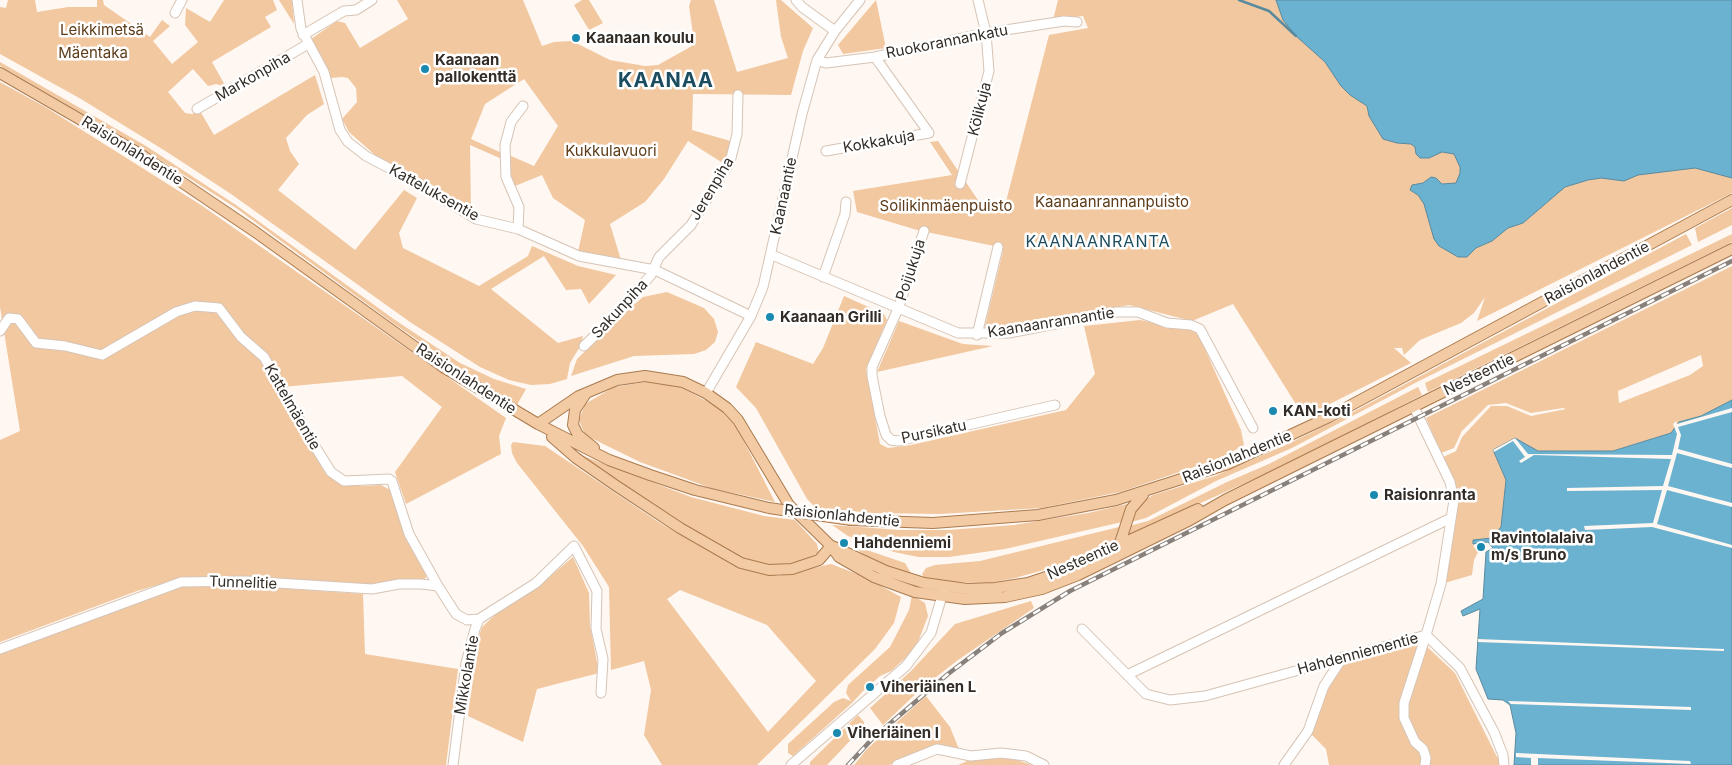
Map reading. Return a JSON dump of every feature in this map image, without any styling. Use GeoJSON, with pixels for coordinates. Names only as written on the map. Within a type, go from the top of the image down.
{"type":"FeatureCollection","features":[{"type":"Feature","properties":{"kind":"main road","name":"Raisionlahdentie"},"geometry":{"type":"LineString","coordinates":[[0,73],[140,154],[254,231],[443,367],[538,424],[609,460],[695,490],[769,508],[850,520],[933,524],[994,520],[1076,509],[1150,491],[1228,464],[1329,417],[1732,200]]}},
{"type":"Feature","properties":{"kind":"main road","name":"Nesteentie"},"geometry":{"type":"LineString","coordinates":[[943,592],[985,599],[1026,593],[1058,584],[1732,249]]}},
{"type":"Feature","properties":{"kind":"main road"},"geometry":{"type":"LineString","coordinates":[[831,546],[819,560],[792,569],[769,570],[742,562],[680,528],[615,485],[576,458],[538,424],[588,392],[617,380],[645,376],[672,379],[706,393],[727,408],[738,420],[788,505],[831,546],[839,557],[887,584],[915,592],[943,592]]}},
{"type":"Feature","properties":{"kind":"main road"},"geometry":{"type":"LineString","coordinates":[[588,392],[575,410],[573,420],[575,430],[582,439],[609,460]]}},
{"type":"Feature","properties":{"kind":"main road"},"geometry":{"type":"LineString","coordinates":[[1115,557],[1131,508],[1135,502],[1150,491]]}},
{"type":"Feature","properties":{"kind":"main road","name":"Nesteentie"},"geometry":{"type":"LineString","coordinates":[[943,592],[1028,583],[1055,574],[1120,543],[1225,500]]}},
{"type":"Feature","properties":{"kind":"street"},"geometry":{"type":"LineString","coordinates":[[174,13],[182,0]]}},
{"type":"Feature","properties":{"kind":"street","name":"Katteluksentie"},"geometry":{"type":"LineString","coordinates":[[297,0],[299,23],[303,35],[324,72],[340,130],[348,142],[366,156],[419,184],[476,219],[518,229],[579,256],[655,270],[751,316]]}},
{"type":"Feature","properties":{"kind":"street"},"geometry":{"type":"LineString","coordinates":[[303,35],[344,10],[356,10],[372,0]]}},
{"type":"Feature","properties":{"kind":"street"},"geometry":{"type":"LineString","coordinates":[[796,0],[802,8],[835,31]]}},
{"type":"Feature","properties":{"kind":"street","name":"Kaanaantie"},"geometry":{"type":"LineString","coordinates":[[706,393],[751,316],[772,255],[804,104],[817,60],[835,31],[860,0]]}},
{"type":"Feature","properties":{"kind":"street","name":"Kölikuja"},"geometry":{"type":"LineString","coordinates":[[960,184],[989,71],[986,33],[978,0]]}},
{"type":"Feature","properties":{"kind":"street","name":"Ruokorannankatu"},"geometry":{"type":"LineString","coordinates":[[817,60],[826,63],[875,57],[986,33],[1064,22],[1077,22]]}},
{"type":"Feature","properties":{"kind":"street","name":"Markonpiha"},"geometry":{"type":"LineString","coordinates":[[197,110],[308,44]]}},
{"type":"Feature","properties":{"kind":"street","name":"Kokkakuja"},"geometry":{"type":"LineString","coordinates":[[826,151],[929,133],[875,57]]}},
{"type":"Feature","properties":{"kind":"street","name":"Jerenpiha"},"geometry":{"type":"LineString","coordinates":[[655,270],[659,258],[691,225],[730,162],[737,134],[738,96]]}},
{"type":"Feature","properties":{"kind":"street"},"geometry":{"type":"LineString","coordinates":[[518,229],[519,207],[506,177],[505,145],[510,122],[523,106]]}},
{"type":"Feature","properties":{"kind":"street"},"geometry":{"type":"LineString","coordinates":[[823,277],[845,214],[846,202]]}},
{"type":"Feature","properties":{"kind":"street","name":"Poijukuja"},"geometry":{"type":"LineString","coordinates":[[898,309],[924,231]]}},
{"type":"Feature","properties":{"kind":"street"},"geometry":{"type":"LineString","coordinates":[[977,335],[998,247]]}},
{"type":"Feature","properties":{"kind":"street","name":"Kaanaanrannantie"},"geometry":{"type":"LineString","coordinates":[[772,255],[951,331],[977,335],[1009,333],[1117,312],[1138,312],[1167,322],[1191,325],[1200,329],[1253,428]]}},
{"type":"Feature","properties":{"kind":"street","name":"Sakunpiha"},"geometry":{"type":"LineString","coordinates":[[584,346],[617,314],[655,270]]}},
{"type":"Feature","properties":{"kind":"street","name":"Kattelmäentie"},"geometry":{"type":"LineString","coordinates":[[0,331],[9,318],[18,319],[36,343],[65,346],[102,355],[176,312],[195,306],[219,308],[241,337],[264,357],[311,440],[332,472],[344,481],[389,479],[392,481],[409,534],[438,586]]}},
{"type":"Feature","properties":{"kind":"street","name":"Pursikatu"},"geometry":{"type":"LineString","coordinates":[[898,309],[872,367],[880,416],[886,435],[891,440],[898,441],[1055,405]]}},
{"type":"Feature","properties":{"kind":"street","name":"Hahdenniementie"},"geometry":{"type":"LineString","coordinates":[[1082,629],[1146,694],[1170,700],[1205,696],[1342,657],[1426,636],[1440,584],[1454,500],[1450,482],[1414,407]]}},
{"type":"Feature","properties":{"kind":"street"},"geometry":{"type":"LineString","coordinates":[[1127,675],[1450,518]]}},
{"type":"Feature","properties":{"kind":"street","name":"Mikkolantie"},"geometry":{"type":"LineString","coordinates":[[453,765],[466,663],[475,629],[480,619],[536,583],[574,546],[597,590],[596,628],[603,659],[601,693]]}},
{"type":"Feature","properties":{"kind":"street","name":"Tunnelitie"},"geometry":{"type":"LineString","coordinates":[[0,648],[181,582],[246,581],[372,590],[399,584],[438,586]]}},
{"type":"Feature","properties":{"kind":"street"},"geometry":{"type":"LineString","coordinates":[[438,586],[456,614],[467,620],[480,619]]}},
{"type":"Feature","properties":{"kind":"street"},"geometry":{"type":"LineString","coordinates":[[795,764],[906,666],[931,633],[943,592]]}},
{"type":"Feature","properties":{"kind":"street"},"geometry":{"type":"LineString","coordinates":[[1426,765],[1423,749],[1415,742],[1404,718],[1404,703],[1426,636],[1460,668],[1494,732],[1503,755],[1504,765]]}},
{"type":"Feature","properties":{"kind":"street"},"geometry":{"type":"LineString","coordinates":[[1284,765],[1308,731],[1324,686],[1342,657]]}},
{"type":"Feature","properties":{"kind":"street"},"geometry":{"type":"LineString","coordinates":[[897,765],[937,749],[971,756],[1001,753],[1026,756],[1044,765]]}},
{"type":"Feature","properties":{"kind":"green space"},"geometry":{"type":"Polygon","coordinates":[[[8,0],[35,0],[37,12],[68,7],[97,7],[97,0],[103,0],[104,5],[150,37],[162,20],[170,26],[153,41],[172,64],[198,42],[185,25],[186,8],[210,22],[224,0],[273,0],[277,10],[265,17],[271,27],[212,62],[226,87],[216,84],[208,86],[193,69],[168,92],[185,113],[192,114],[200,111],[214,135],[315,75],[324,104],[307,115],[286,138],[290,151],[299,164],[278,190],[355,250],[404,190],[417,198],[399,233],[403,248],[479,286],[528,256],[532,246],[578,266],[616,275],[589,304],[581,289],[566,290],[544,256],[491,289],[558,343],[583,336],[581,345],[570,363],[567,379],[550,384],[531,385],[509,380],[480,367],[410,322],[231,194],[167,152],[81,99],[0,54],[0,7],[6,8],[8,0]]]}},
{"type":"Feature","properties":{"kind":"green space"},"geometry":{"type":"Polygon","coordinates":[[[279,0],[292,0],[294,24],[279,0]]]}},
{"type":"Feature","properties":{"kind":"green space","name":"Kukkulavuori"},"geometry":{"type":"Polygon","coordinates":[[[397,0],[523,0],[542,46],[554,42],[572,41],[610,60],[645,66],[658,65],[692,46],[693,34],[689,6],[691,0],[714,0],[737,72],[788,58],[781,37],[776,0],[781,0],[813,28],[803,51],[791,95],[693,94],[692,130],[734,142],[726,165],[688,141],[664,179],[645,202],[610,224],[621,260],[578,252],[585,220],[553,198],[542,175],[515,186],[511,176],[511,156],[534,166],[558,126],[524,79],[485,104],[471,139],[504,154],[504,160],[470,145],[471,214],[417,178],[375,155],[349,132],[342,119],[357,102],[356,88],[348,78],[331,78],[311,39],[337,21],[345,23],[360,48],[408,19],[397,0]]]}},
{"type":"Feature","properties":{"kind":"green space"},"geometry":{"type":"Polygon","coordinates":[[[582,0],[589,0],[603,23],[589,30],[574,5],[582,0]]]}},
{"type":"Feature","properties":{"kind":"green space"},"geometry":{"type":"Polygon","coordinates":[[[876,0],[886,48],[843,54],[838,45],[876,0]]]}},
{"type":"Feature","properties":{"kind":"green space"},"geometry":{"type":"Polygon","coordinates":[[[1058,0],[1732,0],[1557,178],[1732,159],[1732,193],[1477,321],[1485,297],[1474,313],[1461,323],[1420,340],[1404,355],[1402,348],[1394,348],[1411,363],[1304,417],[1233,304],[1192,321],[1129,305],[1014,327],[984,330],[1003,251],[994,246],[917,230],[857,212],[853,191],[952,175],[930,142],[938,141],[984,209],[1003,213],[1049,35],[1088,28],[1083,16],[1053,20],[1058,0]]]}},
{"type":"Feature","properties":{"kind":"green space"},"geometry":{"type":"Polygon","coordinates":[[[0,62],[146,146],[236,205],[395,320],[460,363],[494,379],[526,389],[517,405],[478,382],[393,323],[236,208],[143,149],[0,66],[0,62]]]}},
{"type":"Feature","properties":{"kind":"green space"},"geometry":{"type":"Polygon","coordinates":[[[0,82],[47,108],[201,205],[506,418],[499,436],[501,454],[406,504],[395,472],[442,407],[402,376],[282,387],[278,389],[325,473],[339,481],[361,486],[381,485],[394,492],[428,574],[424,580],[403,579],[349,588],[174,580],[137,591],[0,642],[0,440],[20,431],[0,307],[0,82]]]}},
{"type":"Feature","properties":{"kind":"green space"},"geometry":{"type":"Polygon","coordinates":[[[1732,208],[1732,225],[1698,242],[1695,228],[1732,208]]]}},
{"type":"Feature","properties":{"kind":"green space"},"geometry":{"type":"Polygon","coordinates":[[[1686,234],[1692,245],[1417,382],[1292,448],[1216,481],[1146,518],[1131,522],[1131,516],[1145,500],[1153,495],[1215,476],[1290,443],[1353,412],[1686,234]]]}},
{"type":"Feature","properties":{"kind":"green space"},"geometry":{"type":"Polygon","coordinates":[[[1732,234],[1732,242],[1428,392],[1425,383],[1732,234]]]}},
{"type":"Feature","properties":{"kind":"green space"},"geometry":{"type":"Polygon","coordinates":[[[1732,266],[1732,400],[1701,416],[1679,422],[1671,433],[1613,451],[1538,451],[1522,442],[1494,452],[1506,480],[1501,527],[1492,538],[1473,540],[1474,548],[1480,548],[1474,560],[1472,575],[1441,584],[1454,500],[1439,459],[1456,451],[1462,437],[1491,406],[1507,406],[1531,416],[1566,409],[1531,413],[1506,403],[1488,405],[1462,431],[1454,448],[1441,453],[1426,418],[1732,266]],[[1701,355],[1618,391],[1619,403],[1690,375],[1703,366],[1701,355]]]}},
{"type":"Feature","properties":{"kind":"green space"},"geometry":{"type":"Polygon","coordinates":[[[667,292],[704,308],[714,319],[718,332],[715,342],[706,350],[694,354],[634,356],[571,376],[577,359],[630,308],[643,297],[667,292]]]}},
{"type":"Feature","properties":{"kind":"green space"},"geometry":{"type":"Polygon","coordinates":[[[844,296],[884,314],[887,320],[866,369],[880,444],[888,448],[911,445],[1066,410],[1095,374],[1084,326],[1140,320],[1197,331],[1241,430],[1244,445],[1221,458],[1120,492],[1041,508],[940,514],[873,513],[816,508],[807,499],[756,408],[736,387],[756,342],[813,364],[823,348],[844,296]]]}},
{"type":"Feature","properties":{"kind":"green space"},"geometry":{"type":"Polygon","coordinates":[[[899,321],[963,344],[993,346],[877,372],[899,321]]]}},
{"type":"Feature","properties":{"kind":"green space"},"geometry":{"type":"Polygon","coordinates":[[[646,382],[676,385],[718,407],[735,424],[775,502],[711,488],[640,462],[585,435],[579,420],[585,404],[614,387],[646,382]]]}},
{"type":"Feature","properties":{"kind":"green space"},"geometry":{"type":"Polygon","coordinates":[[[1418,387],[1422,395],[1272,471],[1125,537],[1129,526],[1148,521],[1227,482],[1269,464],[1418,387]]]}},
{"type":"Feature","properties":{"kind":"green space"},"geometry":{"type":"Polygon","coordinates":[[[513,442],[545,446],[660,523],[723,559],[747,570],[778,576],[831,564],[865,577],[901,597],[894,623],[875,649],[757,765],[662,765],[644,735],[651,690],[644,661],[611,670],[609,587],[583,546],[517,463],[512,453],[511,445],[513,442]],[[680,590],[667,599],[768,732],[816,681],[767,625],[680,590]]]}},
{"type":"Feature","properties":{"kind":"green space"},"geometry":{"type":"Polygon","coordinates":[[[578,454],[691,497],[764,516],[795,520],[817,544],[819,553],[792,565],[780,567],[748,561],[689,529],[578,454]]]}},
{"type":"Feature","properties":{"kind":"green space"},"geometry":{"type":"Polygon","coordinates":[[[1127,504],[1122,522],[1005,549],[949,557],[918,557],[894,552],[848,536],[832,525],[900,530],[948,530],[1014,525],[1088,513],[1127,504]]]}},
{"type":"Feature","properties":{"kind":"green space"},"geometry":{"type":"Polygon","coordinates":[[[1119,527],[1116,541],[1058,566],[1015,578],[989,583],[946,582],[924,578],[922,574],[926,568],[935,565],[980,561],[1119,527]]]}},
{"type":"Feature","properties":{"kind":"green space"},"geometry":{"type":"Polygon","coordinates":[[[852,545],[905,563],[912,575],[869,559],[852,545]]]}},
{"type":"Feature","properties":{"kind":"green space"},"geometry":{"type":"Polygon","coordinates":[[[573,557],[589,593],[590,625],[599,673],[537,689],[523,742],[468,716],[477,642],[482,627],[495,615],[535,589],[573,557]]]}},
{"type":"Feature","properties":{"kind":"green space"},"geometry":{"type":"Polygon","coordinates":[[[233,585],[363,594],[365,654],[458,669],[446,765],[0,765],[0,654],[150,595],[182,587],[233,585]]]}},
{"type":"Feature","properties":{"kind":"green space"},"geometry":{"type":"Polygon","coordinates":[[[912,595],[925,603],[928,616],[918,642],[911,653],[891,671],[880,676],[865,689],[793,756],[788,753],[788,744],[834,702],[843,698],[851,701],[846,693],[848,685],[890,647],[909,610],[912,595]]]}},
{"type":"Feature","properties":{"kind":"green space"},"geometry":{"type":"Polygon","coordinates":[[[1031,601],[1034,608],[958,660],[922,688],[883,725],[870,708],[911,671],[955,624],[1031,601]]]}},
{"type":"Feature","properties":{"kind":"green space"},"geometry":{"type":"Polygon","coordinates":[[[1426,635],[1423,643],[1455,673],[1497,757],[1503,755],[1504,765],[1329,765],[1326,749],[1308,731],[1324,686],[1343,657],[1426,635]]]}},
{"type":"Feature","properties":{"kind":"green space"},"geometry":{"type":"Polygon","coordinates":[[[926,696],[950,727],[959,749],[949,746],[934,747],[889,765],[854,765],[867,749],[926,696]]]}},
{"type":"Feature","properties":{"kind":"green space"},"geometry":{"type":"Polygon","coordinates":[[[858,715],[864,722],[864,726],[827,765],[810,765],[810,762],[858,715]]]}},
{"type":"Feature","properties":{"kind":"green space"},"geometry":{"type":"Polygon","coordinates":[[[972,759],[1014,759],[1032,765],[958,765],[972,759]]]}},
{"type":"Feature","properties":{"kind":"water"},"geometry":{"type":"Polygon","coordinates":[[[1276,0],[1732,0],[1732,178],[1695,168],[1638,175],[1624,181],[1601,178],[1588,180],[1565,187],[1523,223],[1508,228],[1492,241],[1476,248],[1467,257],[1458,257],[1439,246],[1434,239],[1424,204],[1418,195],[1410,190],[1412,185],[1423,183],[1431,177],[1436,178],[1442,184],[1456,183],[1460,167],[1454,154],[1442,152],[1429,158],[1420,158],[1416,154],[1415,147],[1411,144],[1383,139],[1369,116],[1367,106],[1350,95],[1341,86],[1325,62],[1296,36],[1283,20],[1276,0]]]}},
{"type":"Feature","properties":{"kind":"water"},"geometry":{"type":"Polygon","coordinates":[[[1732,400],[1732,765],[1514,765],[1516,733],[1510,705],[1503,700],[1488,699],[1476,669],[1480,609],[1463,616],[1461,611],[1483,599],[1486,552],[1493,548],[1488,542],[1473,544],[1473,540],[1492,538],[1501,527],[1506,480],[1493,450],[1515,438],[1538,451],[1613,451],[1671,433],[1679,422],[1701,416],[1732,400]]]}},
{"type":"Feature","properties":{"kind":"pier"},"geometry":{"type":"Polygon","coordinates":[[[1732,408],[1732,412],[1678,427],[1681,435],[1678,449],[1732,464],[1732,468],[1677,453],[1668,486],[1732,503],[1732,507],[1667,490],[1657,524],[1732,545],[1732,548],[1652,527],[1585,530],[1584,526],[1653,523],[1662,490],[1567,491],[1567,488],[1663,486],[1671,459],[1534,455],[1521,463],[1519,461],[1525,457],[1513,441],[1494,452],[1493,450],[1515,438],[1528,454],[1672,455],[1677,434],[1673,424],[1676,421],[1677,424],[1732,408]]]}},
{"type":"Feature","properties":{"kind":"pier"},"geometry":{"type":"Polygon","coordinates":[[[1495,537],[1549,537],[1550,539],[1495,541],[1495,537]]]}},
{"type":"Feature","properties":{"kind":"pier"},"geometry":{"type":"Polygon","coordinates":[[[1478,639],[1724,649],[1724,651],[1478,642],[1478,639]]]}},
{"type":"Feature","properties":{"kind":"pier"},"geometry":{"type":"Polygon","coordinates":[[[1508,701],[1691,707],[1691,710],[1511,704],[1508,701]]]}},
{"type":"Feature","properties":{"kind":"pier"},"geometry":{"type":"Polygon","coordinates":[[[1516,753],[1690,761],[1691,764],[1538,758],[1538,765],[1531,765],[1531,758],[1516,757],[1516,753]]]}},
{"type":"Feature","properties":{"kind":"waterway"},"geometry":{"type":"LineString","coordinates":[[1239,0],[1269,11],[1296,36]]}},
{"type":"Feature","properties":{"kind":"railway"},"geometry":{"type":"LineString","coordinates":[[848,765],[873,738],[948,674],[1002,633],[1070,591],[1732,261]]}},
{"type":"Feature","properties":{"kind":"place","name":"Kaanaan koulu"},"geometry":{"type":"Point","coordinates":[576,38]}},
{"type":"Feature","properties":{"kind":"place","name":"Kaanaan pallokenttä"},"geometry":{"type":"Point","coordinates":[425,69]}},
{"type":"Feature","properties":{"kind":"place","name":"Kaanaan Grilli"},"geometry":{"type":"Point","coordinates":[770,317]}},
{"type":"Feature","properties":{"kind":"place","name":"KAN-koti"},"geometry":{"type":"Point","coordinates":[1273,411]}},
{"type":"Feature","properties":{"kind":"place","name":"Raisionranta"},"geometry":{"type":"Point","coordinates":[1374,495]}},
{"type":"Feature","properties":{"kind":"place","name":"Hahdenniemi"},"geometry":{"type":"Point","coordinates":[844,543]}},
{"type":"Feature","properties":{"kind":"place","name":"Ravintolalaiva m/s Bruno"},"geometry":{"type":"Point","coordinates":[1481,547]}},
{"type":"Feature","properties":{"kind":"place","name":"Viheriäinen L"},"geometry":{"type":"Point","coordinates":[870,687]}},
{"type":"Feature","properties":{"kind":"place","name":"Viheriäinen I"},"geometry":{"type":"Point","coordinates":[837,733]}},
{"type":"Feature","properties":{"kind":"district","name":"KAANAA"},"geometry":{"type":"Point","coordinates":[666,81]}},
{"type":"Feature","properties":{"kind":"district","name":"KAANAANRANTA"},"geometry":{"type":"Point","coordinates":[1098,242]}},
{"type":"Feature","properties":{"kind":"park label","name":"Leikkimetsä"},"geometry":{"type":"Point","coordinates":[102,30]}},
{"type":"Feature","properties":{"kind":"park label","name":"Mäentaka"},"geometry":{"type":"Point","coordinates":[93,53]}},
{"type":"Feature","properties":{"kind":"park label","name":"Kaanaanrannanpuisto"},"geometry":{"type":"Point","coordinates":[1112,202]}},
{"type":"Feature","properties":{"kind":"park label","name":"Soilikinmäenpuisto"},"geometry":{"type":"Point","coordinates":[946,206]}}]}
